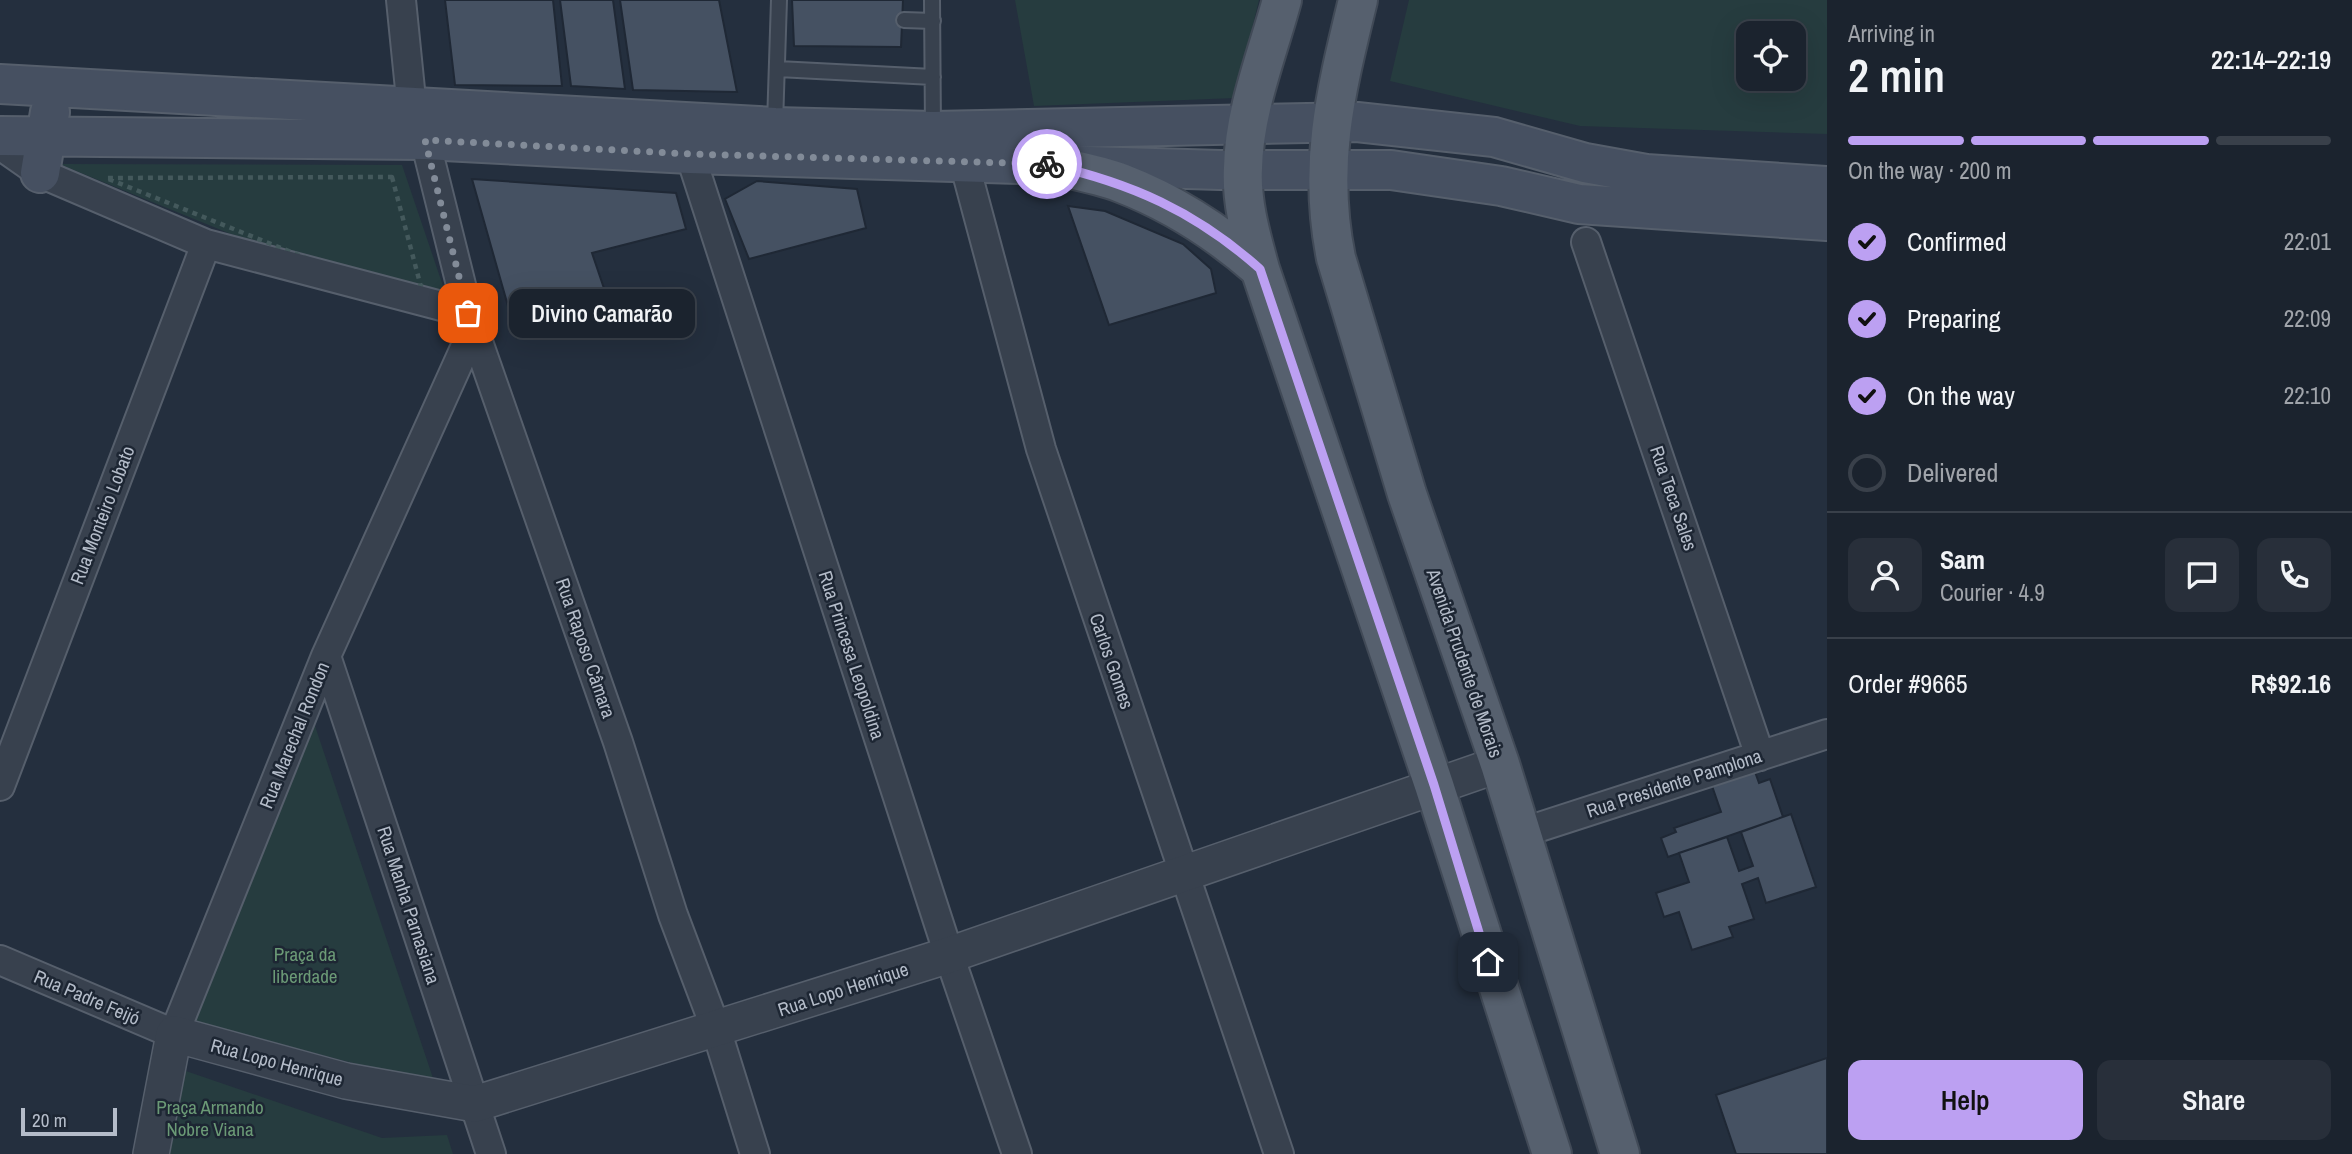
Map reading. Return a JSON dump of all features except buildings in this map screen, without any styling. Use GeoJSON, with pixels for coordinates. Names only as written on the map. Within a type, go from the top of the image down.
{"type":"FeatureCollection","features":[{"type":"Feature","properties":{"kind":"main road"},"geometry":{"type":"LineString","coordinates":[[1282,0],[1247,125],[1242,170],[1248,225],[1260,269],[1434,785],[1552,1154]]}},
{"type":"Feature","properties":{"kind":"main road","name":"Avenida Prudente de Morais"},"geometry":{"type":"LineString","coordinates":[[1358,0],[1331,123],[1326,169],[1328,219],[1335,258],[1407,494],[1500,764],[1620,1154]]}},
{"type":"Feature","properties":{"kind":"main road"},"geometry":{"type":"LineString","coordinates":[[0,83],[53,86],[690,154],[1242,170],[1391,170],[1438,175],[1579,204],[1827,220]]}},
{"type":"Feature","properties":{"kind":"main road"},"geometry":{"type":"LineString","coordinates":[[40,173],[53,86]]}},
{"type":"Feature","properties":{"kind":"main road"},"geometry":{"type":"LineString","coordinates":[[0,136],[419,124],[933,131],[1357,122],[1493,137],[1585,163],[1646,174],[1827,186]]}},
{"type":"Feature","properties":{"kind":"main road"},"geometry":{"type":"LineString","coordinates":[[1047,164],[1119,182],[1159,199],[1199,222],[1260,269]]}},
{"type":"Feature","properties":{"kind":"street","name":"Rua Raposo Câmara"},"geometry":{"type":"LineString","coordinates":[[401,0],[419,124],[471,320],[618,741],[673,915],[716,1029],[755,1154]]}},
{"type":"Feature","properties":{"kind":"street"},"geometry":{"type":"LineString","coordinates":[[0,145],[40,173],[206,244],[471,320]]}},
{"type":"Feature","properties":{"kind":"street","name":"Rua Princesa Leopoldina"},"geometry":{"type":"LineString","coordinates":[[690,154],[949,955],[1017,1154]]}},
{"type":"Feature","properties":{"kind":"street","name":"Carlos Gomes"},"geometry":{"type":"LineString","coordinates":[[964,162],[1041,449],[1279,1154]]}},
{"type":"Feature","properties":{"kind":"street","name":"Rua Teca Sales"},"geometry":{"type":"LineString","coordinates":[[1586,242],[1760,755]]}},
{"type":"Feature","properties":{"kind":"street","name":"Rua Monteiro Lobato"},"geometry":{"type":"LineString","coordinates":[[0,786],[206,244]]}},
{"type":"Feature","properties":{"kind":"street","name":"Rua Marechal Rondon"},"geometry":{"type":"LineString","coordinates":[[151,1154],[174,1034],[326,656],[471,320]]}},
{"type":"Feature","properties":{"kind":"street","name":"Rua Manha Parnasiana"},"geometry":{"type":"LineString","coordinates":[[326,656],[491,1154]]}},
{"type":"Feature","properties":{"kind":"street","name":"Rua Presidente Pamplona"},"geometry":{"type":"LineString","coordinates":[[1521,833],[1827,733]]}},
{"type":"Feature","properties":{"kind":"street","name":"Rua Lopo Henrique"},"geometry":{"type":"LineString","coordinates":[[174,1034],[346,1081],[475,1104],[949,955],[1500,764]]}},
{"type":"Feature","properties":{"kind":"street","name":"Rua Padre Feijó"},"geometry":{"type":"LineString","coordinates":[[0,960],[174,1034]]}},
{"type":"Feature","properties":{"kind":"lane"},"geometry":{"type":"LineString","coordinates":[[932,0],[933,131]]}},
{"type":"Feature","properties":{"kind":"lane"},"geometry":{"type":"LineString","coordinates":[[775,127],[784,10]]}},
{"type":"Feature","properties":{"kind":"lane"},"geometry":{"type":"LineString","coordinates":[[904,20],[933,21]]}},
{"type":"Feature","properties":{"kind":"lane"},"geometry":{"type":"LineString","coordinates":[[778,69],[933,77]]}},
{"type":"Feature","properties":{"kind":"path"},"geometry":{"type":"LineString","coordinates":[[392,177],[426,306],[349,275],[106,178],[392,177]]}},
{"type":"Feature","properties":{"kind":"green space"},"geometry":{"type":"Polygon","coordinates":[[[1015,0],[1259,0],[1235,98],[1034,106],[1015,0]]]}},
{"type":"Feature","properties":{"kind":"green space"},"geometry":{"type":"Polygon","coordinates":[[[1409,0],[1827,0],[1827,134],[1580,126],[1390,81],[1409,0]]]}},
{"type":"Feature","properties":{"kind":"green space"},"geometry":{"type":"Polygon","coordinates":[[[59,164],[402,165],[443,286],[435,317],[59,164]]]}},
{"type":"Feature","properties":{"kind":"green space","name":"Praça da liberdade"},"geometry":{"type":"Polygon","coordinates":[[[310,711],[435,1084],[193,1022],[310,711]]]}},
{"type":"Feature","properties":{"kind":"green space","name":"Praça Armando Nobre Viana"},"geometry":{"type":"Polygon","coordinates":[[[180,1069],[382,1138],[447,1135],[453,1154],[168,1154],[180,1069]]]}},
{"type":"Feature","properties":{"kind":"way so far"},"geometry":{"type":"LineString","coordinates":[[468,313],[425,140],[690,154],[1047,164]]}},
{"type":"Feature","properties":{"kind":"place","name":"Divino Camarão"},"geometry":{"type":"Point","coordinates":[468,313]}},
{"type":"Feature","properties":{"kind":"route"},"geometry":{"type":"LineString","coordinates":[[1047,164],[1119,182],[1159,199],[1233,245],[1260,269],[1434,785],[1488,962]]}}]}
